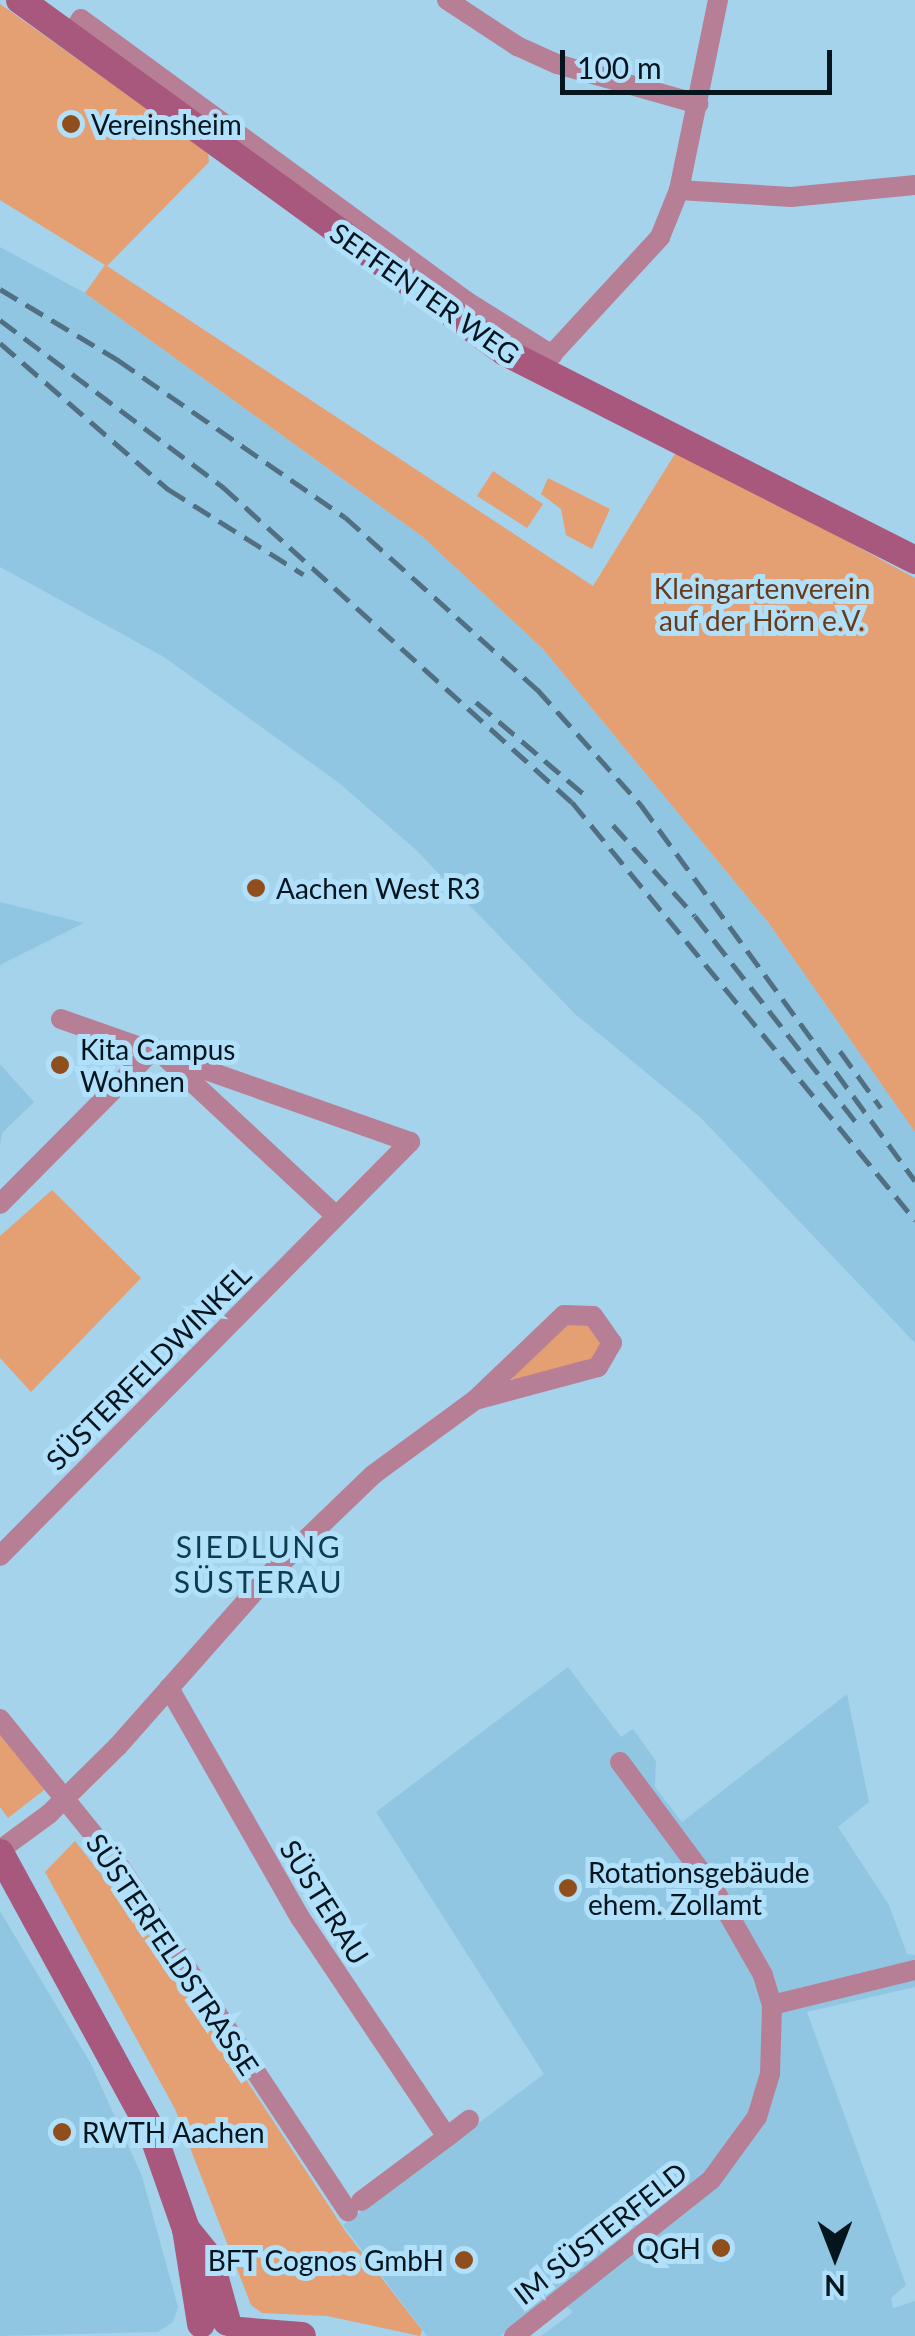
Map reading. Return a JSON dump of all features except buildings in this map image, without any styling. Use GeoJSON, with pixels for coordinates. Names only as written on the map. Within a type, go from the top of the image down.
{"type":"FeatureCollection","features":[{"type":"Feature","properties":{"kind":"street","name":"SEFFENTER WEG"},"geometry":{"type":"LineString","coordinates":[[20,0],[440,309],[915,560]]}},
{"type":"Feature","properties":{"kind":"street"},"geometry":{"type":"LineString","coordinates":[[447,0],[517,46],[558,64],[698,104]]}},
{"type":"Feature","properties":{"kind":"street"},"geometry":{"type":"LineString","coordinates":[[545,362],[660,238],[680,190],[718,0]]}},
{"type":"Feature","properties":{"kind":"street"},"geometry":{"type":"LineString","coordinates":[[680,190],[791,197],[915,185]]}},
{"type":"Feature","properties":{"kind":"street"},"geometry":{"type":"LineString","coordinates":[[62,1019],[155,1048],[335,1216]]}},
{"type":"Feature","properties":{"kind":"street"},"geometry":{"type":"LineString","coordinates":[[0,1204],[155,1048]]}},
{"type":"Feature","properties":{"kind":"street","name":"SÜSTERFELDWINKEL"},"geometry":{"type":"LineString","coordinates":[[0,1556],[410,1142],[155,1048]]}},
{"type":"Feature","properties":{"kind":"street"},"geometry":{"type":"LineString","coordinates":[[302,2336],[220,2330],[152,2132],[0,1852],[66,1795],[337,1506],[475,1400],[564,1315],[593,1316],[612,1343],[598,1367],[475,1400]]}},
{"type":"Feature","properties":{"kind":"street","name":"SÜSTERAU"},"geometry":{"type":"LineString","coordinates":[[169,1688],[301,1919],[447,2137]]}},
{"type":"Feature","properties":{"kind":"street","name":"SÜSTERFELDSTRASSE"},"geometry":{"type":"LineString","coordinates":[[0,1719],[66,1795],[355,2206],[447,2137]]}},
{"type":"Feature","properties":{"kind":"street","name":"IM SÜSTERFELD"},"geometry":{"type":"LineString","coordinates":[[514,2336],[711,2180],[764,2098],[772,2005],[763,1975],[714,1889],[620,1762]]}},
{"type":"Feature","properties":{"kind":"street"},"geometry":{"type":"LineString","coordinates":[[772,2005],[915,1970]]}},
{"type":"Feature","properties":{"kind":"street"},"geometry":{"type":"LineString","coordinates":[[447,2137],[469,2120]]}},
{"type":"Feature","properties":{"kind":"shaded area"},"geometry":{"type":"Polygon","coordinates":[[[0,247],[85,293],[423,537],[543,649],[768,922],[915,1131],[915,1343],[700,1117],[575,1014],[415,849],[339,783],[164,657],[0,567],[0,247]]]}},
{"type":"Feature","properties":{"kind":"shaded area"},"geometry":{"type":"Polygon","coordinates":[[[0,902],[84,923],[0,965],[0,902]]]}},
{"type":"Feature","properties":{"kind":"shaded area"},"geometry":{"type":"Polygon","coordinates":[[[0,1064],[34,1102],[2,1133],[0,1145],[0,1064]]]}},
{"type":"Feature","properties":{"kind":"shaded area"},"geometry":{"type":"Polygon","coordinates":[[[568,1667],[621,1737],[633,1729],[656,1761],[655,1787],[682,1822],[847,1694],[869,1802],[838,1827],[889,1905],[907,1954],[915,1955],[915,1987],[807,2012],[906,2285],[891,2298],[893,2308],[915,2301],[915,2336],[541,2336],[573,2312],[553,2293],[500,2336],[427,2336],[343,2225],[544,2074],[376,1812],[568,1667]]]}},
{"type":"Feature","properties":{"kind":"shaded area","name":"RWTH Aachen"},"geometry":{"type":"Polygon","coordinates":[[[0,1911],[91,2064],[142,2176],[178,2307],[173,2322],[158,2332],[0,2336],[0,1911]]]}},
{"type":"Feature","properties":{"kind":"green space","name":"Kleingartenverein auf der Hörn e.V."},"geometry":{"type":"Polygon","coordinates":[[[0,4],[208,152],[209,162],[107,266],[593,586],[678,449],[915,578],[915,1132],[768,922],[543,649],[423,537],[85,293],[105,265],[0,200],[0,4]]]}},
{"type":"Feature","properties":{"kind":"green space"},"geometry":{"type":"Polygon","coordinates":[[[493,471],[543,504],[527,528],[477,496],[493,471]]]}},
{"type":"Feature","properties":{"kind":"green space"},"geometry":{"type":"Polygon","coordinates":[[[548,478],[610,509],[592,549],[566,535],[561,509],[541,494],[548,478]]]}},
{"type":"Feature","properties":{"kind":"green space"},"geometry":{"type":"Polygon","coordinates":[[[52,1190],[141,1278],[31,1392],[0,1358],[0,1236],[52,1190]]]}},
{"type":"Feature","properties":{"kind":"green space"},"geometry":{"type":"Polygon","coordinates":[[[566,1324],[588,1325],[603,1342],[599,1356],[514,1384],[511,1370],[566,1324]]]}},
{"type":"Feature","properties":{"kind":"green space"},"geometry":{"type":"Polygon","coordinates":[[[0,1735],[48,1787],[8,1818],[0,1807],[0,1735]]]}},
{"type":"Feature","properties":{"kind":"green space"},"geometry":{"type":"Polygon","coordinates":[[[75,1841],[163,1953],[346,2232],[422,2330],[420,2336],[327,2316],[262,2313],[251,2305],[175,2109],[45,1872],[75,1841]]]}},
{"type":"Feature","properties":{"kind":"railway"},"geometry":{"type":"LineString","coordinates":[[0,289],[118,360],[345,517],[537,689],[641,805],[915,1181]]}},
{"type":"Feature","properties":{"kind":"railway"},"geometry":{"type":"LineString","coordinates":[[0,320],[223,487],[572,802],[915,1220]]}},
{"type":"Feature","properties":{"kind":"railway"},"geometry":{"type":"LineString","coordinates":[[0,343],[168,489],[303,574]]}},
{"type":"Feature","properties":{"kind":"railway"},"geometry":{"type":"LineString","coordinates":[[476,702],[586,796]]}},
{"type":"Feature","properties":{"kind":"railway"},"geometry":{"type":"LineString","coordinates":[[613,825],[695,916],[860,1127]]}},
{"type":"Feature","properties":{"kind":"railway"},"geometry":{"type":"LineString","coordinates":[[840,1051],[881,1108]]}},
{"type":"Feature","properties":{"kind":"place","name":"Vereinsheim"},"geometry":{"type":"Point","coordinates":[71,124]}},
{"type":"Feature","properties":{"kind":"place","name":"Aachen West R3"},"geometry":{"type":"Point","coordinates":[256,888]}},
{"type":"Feature","properties":{"kind":"place","name":"Kita Campus Wohnen"},"geometry":{"type":"Point","coordinates":[60,1065]}},
{"type":"Feature","properties":{"kind":"place","name":"Rotationsgebäude ehem. Zollamt"},"geometry":{"type":"Point","coordinates":[568,1888]}},
{"type":"Feature","properties":{"kind":"place","name":"RWTH Aachen"},"geometry":{"type":"Point","coordinates":[62,2132]}},
{"type":"Feature","properties":{"kind":"place","name":"QGH"},"geometry":{"type":"Point","coordinates":[721,2248]}},
{"type":"Feature","properties":{"kind":"place","name":"BFT Cognos GmbH"},"geometry":{"type":"Point","coordinates":[464,2260]}},
{"type":"Feature","properties":{"kind":"district","name":"SIEDLUNG SÜSTERAU"},"geometry":{"type":"Point","coordinates":[259,1563]}}]}
